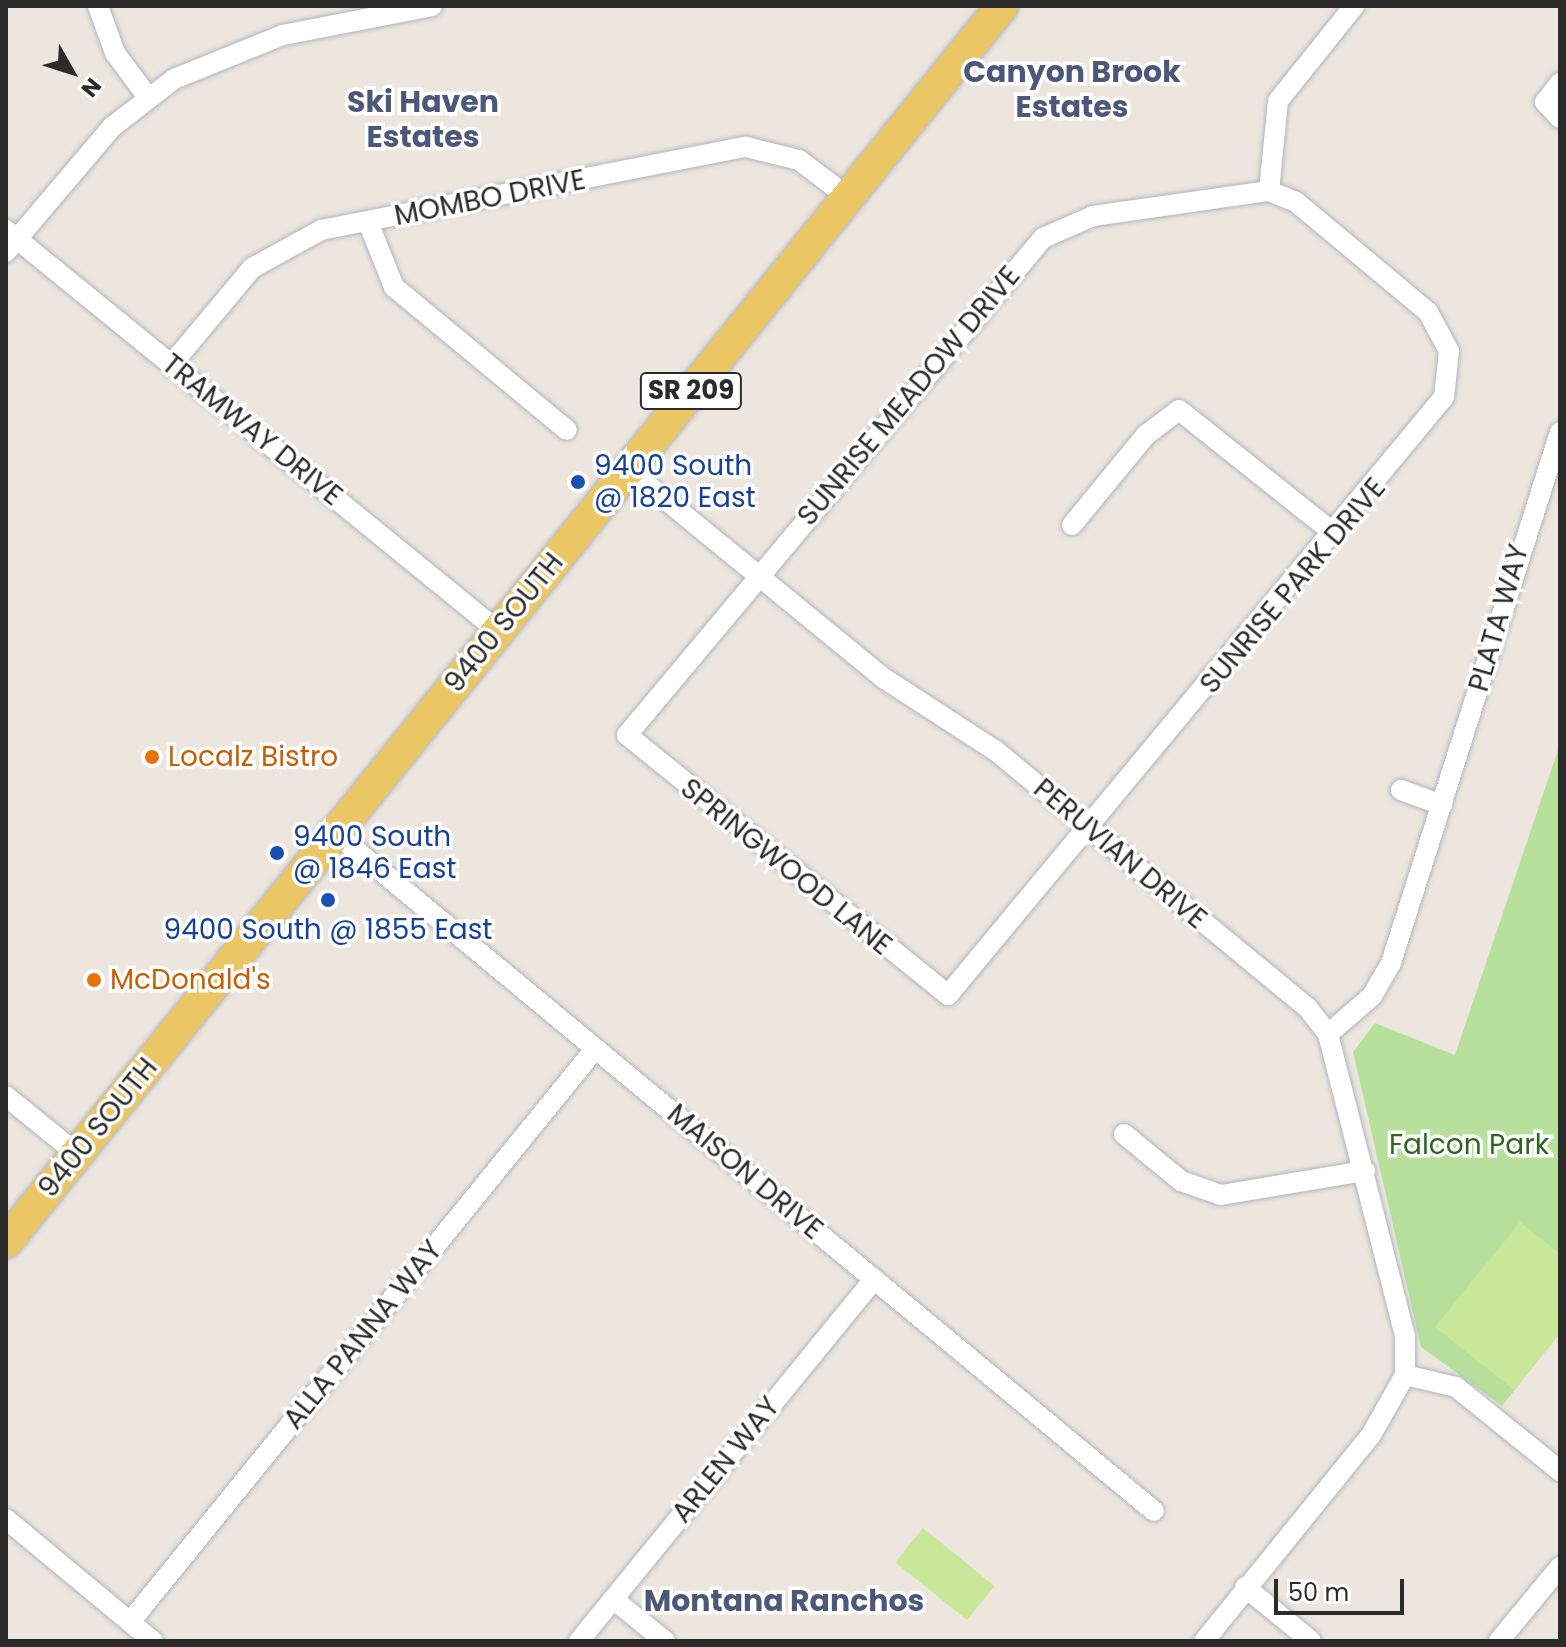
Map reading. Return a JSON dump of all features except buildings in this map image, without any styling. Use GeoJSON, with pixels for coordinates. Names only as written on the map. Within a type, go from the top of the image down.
{"type":"FeatureCollection","features":[{"type":"Feature","properties":{"kind":"main road","name":"9400 SOUTH"},"geometry":{"type":"LineString","coordinates":[[6,1242],[1002,6]]}},
{"type":"Feature","properties":{"kind":"street"},"geometry":{"type":"LineString","coordinates":[[98,6],[115,53],[147,96]]}},
{"type":"Feature","properties":{"kind":"street"},"geometry":{"type":"LineString","coordinates":[[9,240],[147,96],[245,46],[432,6]]}},
{"type":"Feature","properties":{"kind":"street"},"geometry":{"type":"LineString","coordinates":[[1269,191],[1278,101],[1354,6]]}},
{"type":"Feature","properties":{"kind":"street"},"geometry":{"type":"LineString","coordinates":[[1560,83],[1545,102],[1560,118]]}},
{"type":"Feature","properties":{"kind":"street","name":"MOMBO DRIVE"},"geometry":{"type":"LineString","coordinates":[[171,365],[273,252],[321,230],[746,147],[799,160],[848,197]]}},
{"type":"Feature","properties":{"kind":"street","name":"SUNRISE PARK DRIVE"},"geometry":{"type":"LineString","coordinates":[[948,995],[1090,830],[1444,397],[1449,351],[1441,329],[1413,298],[1296,202],[1269,191]]}},
{"type":"Feature","properties":{"kind":"street","name":"SUNRISE MEADOW DRIVE"},"geometry":{"type":"LineString","coordinates":[[627,735],[1043,238],[1093,216],[1269,191]]}},
{"type":"Feature","properties":{"kind":"street"},"geometry":{"type":"LineString","coordinates":[[368,222],[394,287],[567,430]]}},
{"type":"Feature","properties":{"kind":"street","name":"TRAMWAY DRIVE"},"geometry":{"type":"LineString","coordinates":[[9,240],[171,365],[498,631]]}},
{"type":"Feature","properties":{"kind":"street"},"geometry":{"type":"LineString","coordinates":[[1072,525],[1146,435],[1179,410],[1335,534]]}},
{"type":"Feature","properties":{"kind":"street","name":"PLATA WAY"},"geometry":{"type":"LineString","coordinates":[[1328,1034],[1383,980],[1560,432]]}},
{"type":"Feature","properties":{"kind":"street","name":"PERUVIAN DRIVE"},"geometry":{"type":"LineString","coordinates":[[628,469],[759,576],[1090,830],[1307,1007],[1328,1034],[1365,1171],[1405,1335],[1405,1375]]}},
{"type":"Feature","properties":{"kind":"street","name":"SPRINGWOOD LANE"},"geometry":{"type":"LineString","coordinates":[[627,735],[948,995]]}},
{"type":"Feature","properties":{"kind":"street"},"geometry":{"type":"LineString","coordinates":[[1401,790],[1442,805]]}},
{"type":"Feature","properties":{"kind":"street","name":"MAISON DRIVE"},"geometry":{"type":"LineString","coordinates":[[335,833],[1154,1511]]}},
{"type":"Feature","properties":{"kind":"street","name":"ALLA PANNA WAY"},"geometry":{"type":"LineString","coordinates":[[130,1622],[595,1049]]}},
{"type":"Feature","properties":{"kind":"street"},"geometry":{"type":"LineString","coordinates":[[6,1096],[77,1154]]}},
{"type":"Feature","properties":{"kind":"street"},"geometry":{"type":"LineString","coordinates":[[1124,1134],[1181,1181],[1221,1195],[1365,1171]]}},
{"type":"Feature","properties":{"kind":"street","name":"ARLEN WAY"},"geometry":{"type":"LineString","coordinates":[[579,1641],[874,1279]]}},
{"type":"Feature","properties":{"kind":"street"},"geometry":{"type":"LineString","coordinates":[[1204,1641],[1371,1435],[1405,1375],[1456,1387],[1560,1471]]}},
{"type":"Feature","properties":{"kind":"street"},"geometry":{"type":"LineString","coordinates":[[6,1519],[153,1641]]}},
{"type":"Feature","properties":{"kind":"street"},"geometry":{"type":"LineString","coordinates":[[1499,1641],[1560,1567]]}},
{"type":"Feature","properties":{"kind":"street"},"geometry":{"type":"LineString","coordinates":[[1245,1587],[1311,1641]]}},
{"type":"Feature","properties":{"kind":"street"},"geometry":{"type":"LineString","coordinates":[[613,1599],[665,1641]]}},
{"type":"Feature","properties":{"kind":"green space","name":"Falcon Park"},"geometry":{"type":"Polygon","coordinates":[[[1560,744],[1560,1333],[1502,1406],[1421,1347],[1353,1052],[1375,1023],[1455,1055],[1560,744]]]}},
{"type":"Feature","properties":{"kind":"green space"},"geometry":{"type":"Polygon","coordinates":[[[1520,1222],[1560,1254],[1560,1333],[1514,1390],[1435,1327],[1520,1222]]]}},
{"type":"Feature","properties":{"kind":"green space"},"geometry":{"type":"Polygon","coordinates":[[[923,1528],[994,1586],[967,1620],[895,1562],[923,1528]]]}},
{"type":"Feature","properties":{"kind":"place","name":"9400 South @ 1820 East"},"geometry":{"type":"Point","coordinates":[578,482]}},
{"type":"Feature","properties":{"kind":"place","name":"Localz Bistro"},"geometry":{"type":"Point","coordinates":[152,757]}},
{"type":"Feature","properties":{"kind":"place","name":"9400 South @ 1846 East"},"geometry":{"type":"Point","coordinates":[277,853]}},
{"type":"Feature","properties":{"kind":"place","name":"9400 South @ 1855 East"},"geometry":{"type":"Point","coordinates":[328,900]}},
{"type":"Feature","properties":{"kind":"place","name":"McDonald's"},"geometry":{"type":"Point","coordinates":[94,980]}},
{"type":"Feature","properties":{"kind":"district","name":"Canyon Brook Estates"},"geometry":{"type":"Point","coordinates":[1072,89]}},
{"type":"Feature","properties":{"kind":"district","name":"Ski Haven Estates"},"geometry":{"type":"Point","coordinates":[423,119]}},
{"type":"Feature","properties":{"kind":"district","name":"Montana Ranchos"},"geometry":{"type":"Point","coordinates":[784,1601]}}]}
